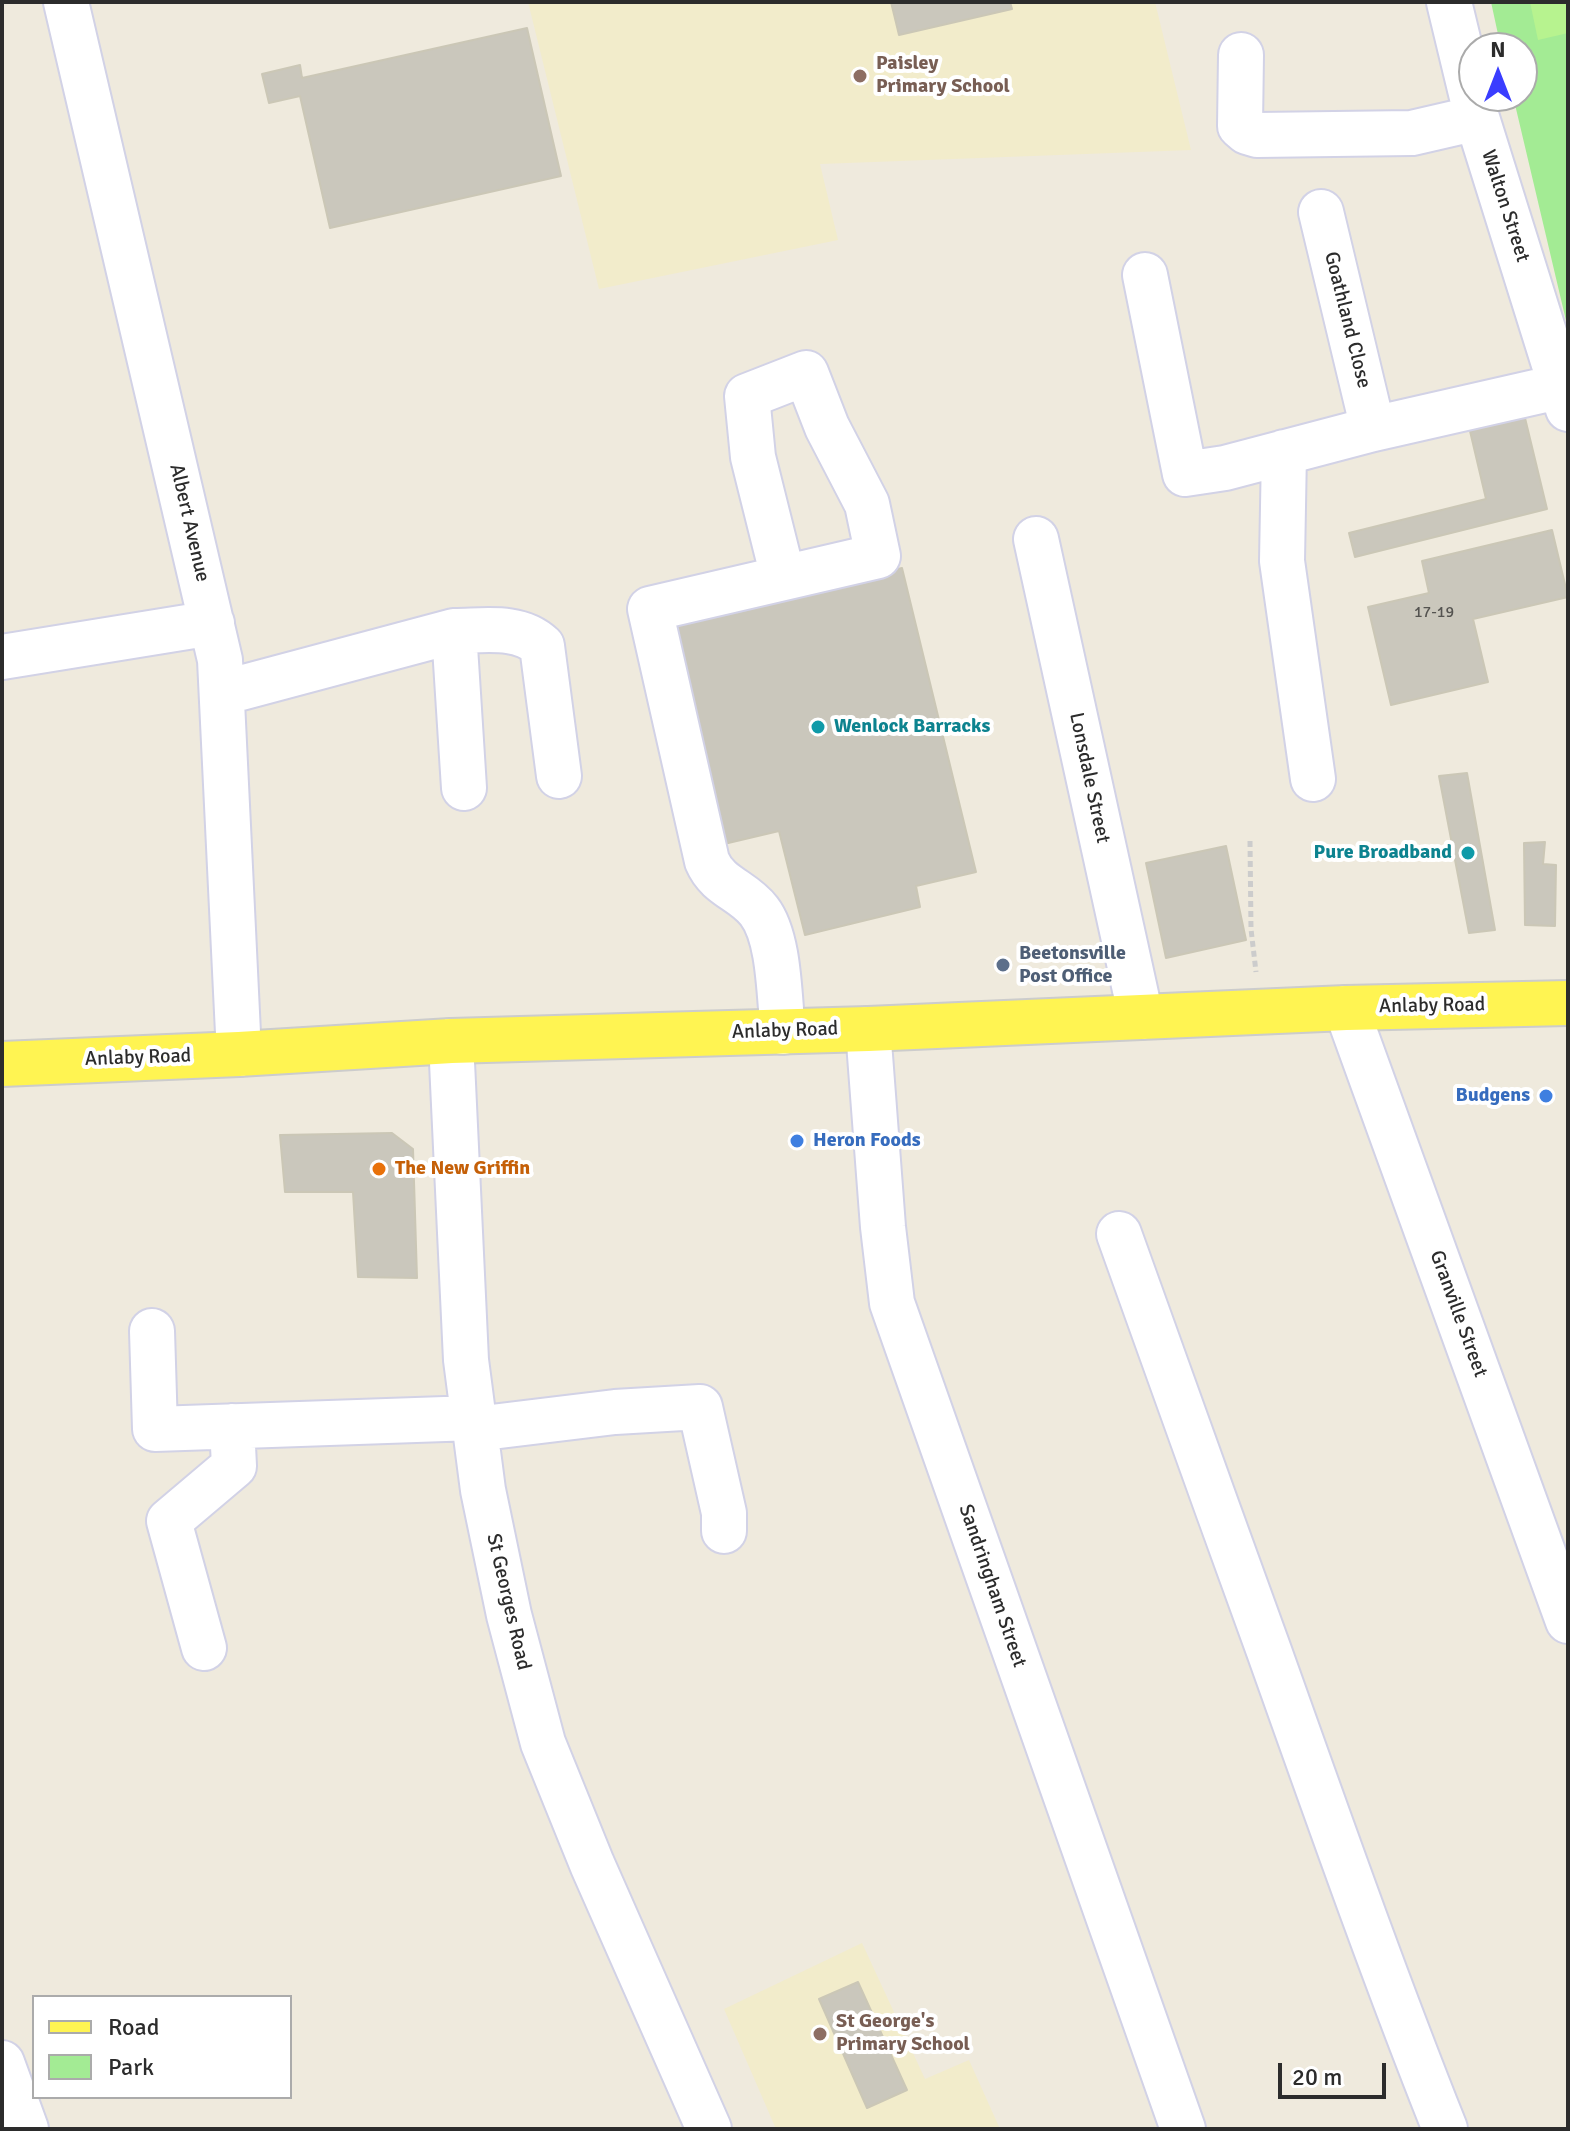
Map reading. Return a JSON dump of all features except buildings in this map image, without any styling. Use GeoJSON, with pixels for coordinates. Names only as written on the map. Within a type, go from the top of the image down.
{"type":"FeatureCollection","features":[{"type":"Feature","properties":{"kind":"main road","name":"Anlaby Road"},"geometry":{"type":"LineString","coordinates":[[2,1064],[451,1041],[868,1029],[1346,1008],[1568,1003]]}},
{"type":"Feature","properties":{"kind":"street","name":"Albert Avenue"},"geometry":{"type":"LineString","coordinates":[[66,2],[220,660],[239,1054]]}},
{"type":"Feature","properties":{"kind":"street","name":"Walton Street"},"geometry":{"type":"LineString","coordinates":[[1449,2],[1477,118],[1565,397]]}},
{"type":"Feature","properties":{"kind":"street"},"geometry":{"type":"LineString","coordinates":[[1241,55],[1240,126],[1257,135],[1412,133],[1477,118]]}},
{"type":"Feature","properties":{"kind":"street","name":"Goathland Close"},"geometry":{"type":"LineString","coordinates":[[1321,212],[1373,429]]}},
{"type":"Feature","properties":{"kind":"street"},"geometry":{"type":"LineString","coordinates":[[1145,275],[1185,474],[1225,468],[1373,429],[1565,397]]}},
{"type":"Feature","properties":{"kind":"street"},"geometry":{"type":"LineString","coordinates":[[1284,452],[1282,561],[1313,779]]}},
{"type":"Feature","properties":{"kind":"street","name":"Lonsdale Street"},"geometry":{"type":"LineString","coordinates":[[1036,539],[1141,1017]]}},
{"type":"Feature","properties":{"kind":"street"},"geometry":{"type":"LineString","coordinates":[[783,577],[650,609],[707,861],[714,876],[741,893],[761,913],[773,942],[783,1032]]}},
{"type":"Feature","properties":{"kind":"street"},"geometry":{"type":"LineString","coordinates":[[2,657],[212,623]]}},
{"type":"Feature","properties":{"kind":"street"},"geometry":{"type":"LineString","coordinates":[[222,693],[454,631],[517,631],[533,637],[542,646],[559,776]]}},
{"type":"Feature","properties":{"kind":"street"},"geometry":{"type":"LineString","coordinates":[[454,631],[464,788]]}},
{"type":"Feature","properties":{"kind":"street","name":"Granville Street"},"geometry":{"type":"LineString","coordinates":[[1346,1008],[1568,1621]]}},
{"type":"Feature","properties":{"kind":"street","name":"Sandringham Street"},"geometry":{"type":"LineString","coordinates":[[868,1029],[892,1303],[1183,2129]]}},
{"type":"Feature","properties":{"kind":"street","name":"St Georges Road"},"geometry":{"type":"LineString","coordinates":[[451,1041],[466,1360],[483,1490],[509,1615],[543,1743],[592,1864],[709,2129]]}},
{"type":"Feature","properties":{"kind":"street"},"geometry":{"type":"LineString","coordinates":[[1119,1234],[1190,1438],[1445,2129]]}},
{"type":"Feature","properties":{"kind":"street"},"geometry":{"type":"LineString","coordinates":[[152,1331],[155,1429],[474,1424],[700,1407],[724,1513],[724,1531]]}},
{"type":"Feature","properties":{"kind":"street"},"geometry":{"type":"LineString","coordinates":[[204,1648],[169,1521],[234,1466],[232,1426]]}},
{"type":"Feature","properties":{"kind":"street"},"geometry":{"type":"LineString","coordinates":[[2,2063],[26,2129]]}},
{"type":"Feature","properties":{"kind":"path"},"geometry":{"type":"LineString","coordinates":[[1250,841],[1251,929],[1261,1011]]}},
{"type":"Feature","properties":{"kind":"shaded area","name":"Paisley Primary School"},"geometry":{"type":"Polygon","coordinates":[[[528,2],[1155,2],[1191,150],[820,164],[838,240],[599,289],[528,2]]]}},
{"type":"Feature","properties":{"kind":"shaded area","name":"St George's Primary School"},"geometry":{"type":"Polygon","coordinates":[[[862,1943],[925,2079],[969,2060],[1000,2129],[776,2129],[724,2009],[862,1943]]]}},
{"type":"Feature","properties":{"kind":"green space"},"geometry":{"type":"Polygon","coordinates":[[[1491,2],[1568,2],[1568,329],[1517,112],[1538,112],[1538,32],[1498,32],[1491,2]]]}},
{"type":"Feature","properties":{"kind":"green space"},"geometry":{"type":"Polygon","coordinates":[[[1530,2],[1568,2],[1568,33],[1538,40],[1530,2]]]}},
{"type":"Feature","properties":{"kind":"place","name":"Paisley Primary School"},"geometry":{"type":"Point","coordinates":[860,76]}},
{"type":"Feature","properties":{"kind":"place","name":"Wenlock Barracks"},"geometry":{"type":"Point","coordinates":[818,727]}},
{"type":"Feature","properties":{"kind":"place","name":"Pure Broadband"},"geometry":{"type":"Point","coordinates":[1468,853]}},
{"type":"Feature","properties":{"kind":"place","name":"Beetonsville Post Office"},"geometry":{"type":"Point","coordinates":[1003,965]}},
{"type":"Feature","properties":{"kind":"place","name":"Budgens"},"geometry":{"type":"Point","coordinates":[1546,1096]}},
{"type":"Feature","properties":{"kind":"place","name":"Heron Foods"},"geometry":{"type":"Point","coordinates":[797,1141]}},
{"type":"Feature","properties":{"kind":"place","name":"The New Griffin"},"geometry":{"type":"Point","coordinates":[379,1169]}},
{"type":"Feature","properties":{"kind":"place","name":"St George's Primary School"},"geometry":{"type":"Point","coordinates":[820,2034]}}]}
